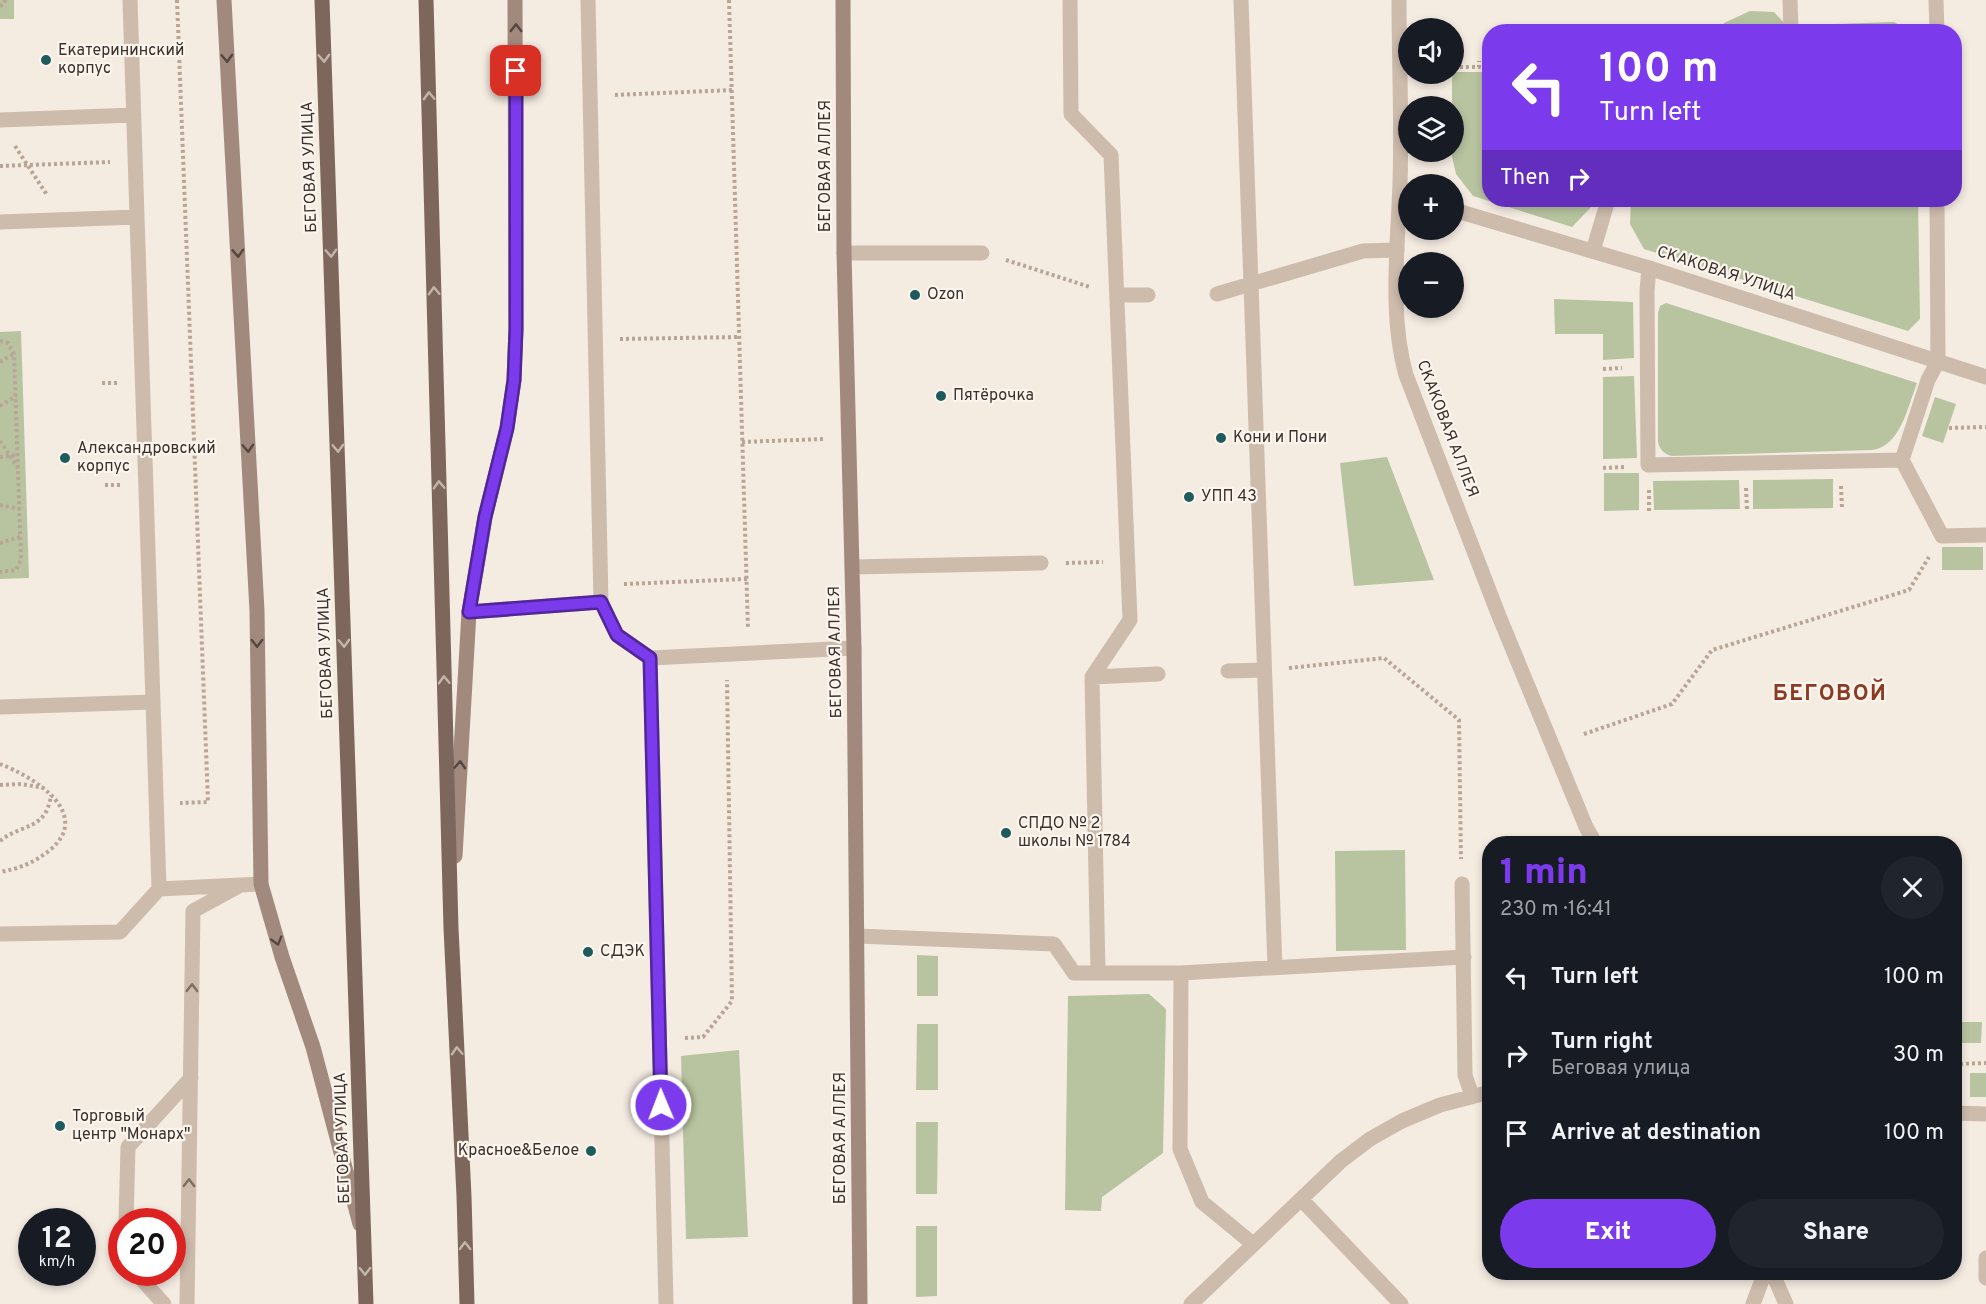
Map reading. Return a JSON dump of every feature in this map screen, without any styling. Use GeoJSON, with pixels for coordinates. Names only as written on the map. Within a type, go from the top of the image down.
{"type":"FeatureCollection","features":[{"type":"Feature","properties":{"kind":"main road"},"geometry":{"type":"LineString","coordinates":[[224,0],[256,611],[261,884],[282,957],[313,1047],[364,1238]]}},
{"type":"Feature","properties":{"kind":"main road","name":"БЕГОВАЯ УЛИЦА"},"geometry":{"type":"LineString","coordinates":[[322,0],[366,1304]]}},
{"type":"Feature","properties":{"kind":"main road"},"geometry":{"type":"LineString","coordinates":[[426,0],[451,928],[467,1304]]}},
{"type":"Feature","properties":{"kind":"main road"},"geometry":{"type":"LineString","coordinates":[[451,928],[469,612],[485,517],[507,428],[514,380],[516,0]]}},
{"type":"Feature","properties":{"kind":"main road","name":"БЕГОВАЯ АЛЛЕЯ"},"geometry":{"type":"LineString","coordinates":[[843,0],[844,252],[854,648],[860,1304]]}},
{"type":"Feature","properties":{"kind":"street"},"geometry":{"type":"LineString","coordinates":[[0,934],[120,932],[159,889],[130,0]]}},
{"type":"Feature","properties":{"kind":"street"},"geometry":{"type":"LineString","coordinates":[[588,0],[601,602],[617,635],[650,658],[854,648]]}},
{"type":"Feature","properties":{"kind":"street"},"geometry":{"type":"LineString","coordinates":[[1070,0],[1071,114],[1111,155],[1130,620],[1092,677],[1098,973]]}},
{"type":"Feature","properties":{"kind":"street"},"geometry":{"type":"LineString","coordinates":[[1241,0],[1275,968]]}},
{"type":"Feature","properties":{"kind":"street","name":"СКАКОВАЯ АЛЛЕЯ"},"geometry":{"type":"LineString","coordinates":[[1399,0],[1404,174]]}},
{"type":"Feature","properties":{"kind":"street"},"geometry":{"type":"LineString","coordinates":[[1791,0],[1791,24]]}},
{"type":"Feature","properties":{"kind":"street"},"geometry":{"type":"LineString","coordinates":[[1936,0],[1936,24]]}},
{"type":"Feature","properties":{"kind":"street"},"geometry":{"type":"LineString","coordinates":[[0,120],[134,116]]}},
{"type":"Feature","properties":{"kind":"street"},"geometry":{"type":"LineString","coordinates":[[1593,251],[1606,207]]}},
{"type":"Feature","properties":{"kind":"street"},"geometry":{"type":"LineString","coordinates":[[1938,207],[1938,361],[1928,380],[1902,460],[1942,536],[1986,535]]}},
{"type":"Feature","properties":{"kind":"street","name":"СКАКОВАЯ УЛИЦА"},"geometry":{"type":"LineString","coordinates":[[1464,213],[1649,268],[1986,377]]}},
{"type":"Feature","properties":{"kind":"street"},"geometry":{"type":"LineString","coordinates":[[0,222],[137,217]]}},
{"type":"Feature","properties":{"kind":"street","name":"СКАКОВАЯ АЛЛЕЯ"},"geometry":{"type":"LineString","coordinates":[[1398,240],[1397,326],[1399,350],[1406,375],[1499,616],[1591,836]]}},
{"type":"Feature","properties":{"kind":"street"},"geometry":{"type":"LineString","coordinates":[[1217,294],[1251,282],[1363,251],[1397,250]]}},
{"type":"Feature","properties":{"kind":"street"},"geometry":{"type":"LineString","coordinates":[[844,252],[982,253]]}},
{"type":"Feature","properties":{"kind":"street"},"geometry":{"type":"LineString","coordinates":[[1649,268],[1647,291],[1648,465],[1902,460]]}},
{"type":"Feature","properties":{"kind":"street"},"geometry":{"type":"LineString","coordinates":[[1118,295],[1148,295]]}},
{"type":"Feature","properties":{"kind":"street"},"geometry":{"type":"LineString","coordinates":[[852,567],[1041,563]]}},
{"type":"Feature","properties":{"kind":"street"},"geometry":{"type":"LineString","coordinates":[[469,612],[601,602]]}},
{"type":"Feature","properties":{"kind":"street"},"geometry":{"type":"LineString","coordinates":[[650,658],[666,1304]]}},
{"type":"Feature","properties":{"kind":"street"},"geometry":{"type":"LineString","coordinates":[[1228,671],[1264,670]]}},
{"type":"Feature","properties":{"kind":"street"},"geometry":{"type":"LineString","coordinates":[[1092,677],[1158,674]]}},
{"type":"Feature","properties":{"kind":"street"},"geometry":{"type":"LineString","coordinates":[[0,707],[153,702]]}},
{"type":"Feature","properties":{"kind":"street"},"geometry":{"type":"LineString","coordinates":[[159,889],[261,884]]}},
{"type":"Feature","properties":{"kind":"street"},"geometry":{"type":"LineString","coordinates":[[1462,884],[1465,1075],[1472,1096]]}},
{"type":"Feature","properties":{"kind":"street"},"geometry":{"type":"LineString","coordinates":[[187,1304],[193,911],[239,886]]}},
{"type":"Feature","properties":{"kind":"street"},"geometry":{"type":"LineString","coordinates":[[857,936],[1054,944],[1074,973],[1181,972],[1464,957]]}},
{"type":"Feature","properties":{"kind":"street"},"geometry":{"type":"LineString","coordinates":[[1181,972],[1180,1149],[1202,1202],[1253,1244]]}},
{"type":"Feature","properties":{"kind":"street"},"geometry":{"type":"LineString","coordinates":[[126,1208],[128,1147],[190,1078]]}},
{"type":"Feature","properties":{"kind":"street"},"geometry":{"type":"LineString","coordinates":[[1191,1304],[1341,1161],[1370,1139],[1402,1121],[1440,1105],[1482,1094]]}},
{"type":"Feature","properties":{"kind":"street"},"geometry":{"type":"LineString","coordinates":[[1962,1113],[1986,1114]]}},
{"type":"Feature","properties":{"kind":"street"},"geometry":{"type":"LineString","coordinates":[[1301,1199],[1401,1304]]}},
{"type":"Feature","properties":{"kind":"street"},"geometry":{"type":"LineString","coordinates":[[1986,1258],[1986,1278]]}},
{"type":"Feature","properties":{"kind":"street"},"geometry":{"type":"LineString","coordinates":[[1753,1304],[1762,1280]]}},
{"type":"Feature","properties":{"kind":"street"},"geometry":{"type":"LineString","coordinates":[[1776,1280],[1786,1304]]}},
{"type":"Feature","properties":{"kind":"street"},"geometry":{"type":"LineString","coordinates":[[148,1286],[164,1304]]}},
{"type":"Feature","properties":{"kind":"path"},"geometry":{"type":"LineString","coordinates":[[0,6],[5,0]]}},
{"type":"Feature","properties":{"kind":"path"},"geometry":{"type":"LineString","coordinates":[[156,804],[208,802],[177,0]]}},
{"type":"Feature","properties":{"kind":"path"},"geometry":{"type":"LineString","coordinates":[[703,1037],[732,1001],[728,679],[749,653],[729,0]]}},
{"type":"Feature","properties":{"kind":"path"},"geometry":{"type":"LineString","coordinates":[[1464,67],[1479,67],[1479,60]]}},
{"type":"Feature","properties":{"kind":"path"},"geometry":{"type":"LineString","coordinates":[[590,96],[732,90]]}},
{"type":"Feature","properties":{"kind":"path"},"geometry":{"type":"LineString","coordinates":[[11,139],[62,219]]}},
{"type":"Feature","properties":{"kind":"path"},"geometry":{"type":"LineString","coordinates":[[0,166],[135,161]]}},
{"type":"Feature","properties":{"kind":"path"},"geometry":{"type":"LineString","coordinates":[[982,253],[1118,295]]}},
{"type":"Feature","properties":{"kind":"path"},"geometry":{"type":"LineString","coordinates":[[595,340],[740,337]]}},
{"type":"Feature","properties":{"kind":"path"},"geometry":{"type":"LineString","coordinates":[[0,341],[8,343],[14,354],[20,509],[20,566],[11,572],[0,572]]}},
{"type":"Feature","properties":{"kind":"path"},"geometry":{"type":"LineString","coordinates":[[0,362],[14,354]]}},
{"type":"Feature","properties":{"kind":"path"},"geometry":{"type":"LineString","coordinates":[[16,387],[23,386]]}},
{"type":"Feature","properties":{"kind":"path"},"geometry":{"type":"LineString","coordinates":[[0,406],[16,396]]}},
{"type":"Feature","properties":{"kind":"path"},"geometry":{"type":"LineString","coordinates":[[1949,428],[1986,427]]}},
{"type":"Feature","properties":{"kind":"path"},"geometry":{"type":"LineString","coordinates":[[742,442],[824,438]]}},
{"type":"Feature","properties":{"kind":"path"},"geometry":{"type":"LineString","coordinates":[[0,441],[18,469]]}},
{"type":"Feature","properties":{"kind":"path"},"geometry":{"type":"LineString","coordinates":[[0,457],[18,455]]}},
{"type":"Feature","properties":{"kind":"path"},"geometry":{"type":"LineString","coordinates":[[19,488],[27,488]]}},
{"type":"Feature","properties":{"kind":"path"},"geometry":{"type":"LineString","coordinates":[[0,505],[20,509]]}},
{"type":"Feature","properties":{"kind":"path"},"geometry":{"type":"LineString","coordinates":[[1584,734],[1672,704],[1712,650],[1909,590],[1942,536]]}},
{"type":"Feature","properties":{"kind":"path"},"geometry":{"type":"LineString","coordinates":[[0,543],[20,537]]}},
{"type":"Feature","properties":{"kind":"path"},"geometry":{"type":"LineString","coordinates":[[1041,563],[1128,562]]}},
{"type":"Feature","properties":{"kind":"path"},"geometry":{"type":"LineString","coordinates":[[601,585],[747,579]]}},
{"type":"Feature","properties":{"kind":"path"},"geometry":{"type":"LineString","coordinates":[[1264,670],[1384,658],[1459,720],[1462,884]]}},
{"type":"Feature","properties":{"kind":"path"},"geometry":{"type":"LineString","coordinates":[[0,764],[29,777],[45,789],[63,811],[65,820],[64,831],[58,843],[34,861],[16,869],[0,872]]}},
{"type":"Feature","properties":{"kind":"path"},"geometry":{"type":"LineString","coordinates":[[0,785],[21,784],[45,789]]}},
{"type":"Feature","properties":{"kind":"path"},"geometry":{"type":"LineString","coordinates":[[0,841],[38,821],[47,809],[51,795]]}},
{"type":"Feature","properties":{"kind":"path"},"geometry":{"type":"LineString","coordinates":[[1962,1064],[1986,1063]]}},
{"type":"Feature","properties":{"kind":"green space"},"geometry":{"type":"Polygon","coordinates":[[[0,0],[14,0],[14,19],[0,19],[0,0]]]}},
{"type":"Feature","properties":{"kind":"green space"},"geometry":{"type":"Polygon","coordinates":[[[1750,11],[1774,12],[1785,24],[1724,24],[1750,11]]]}},
{"type":"Feature","properties":{"kind":"green space"},"geometry":{"type":"Polygon","coordinates":[[[1894,22],[1898,24],[1836,24],[1894,22]]]}},
{"type":"Feature","properties":{"kind":"green space"},"geometry":{"type":"Polygon","coordinates":[[[1464,72],[1482,72],[1482,199],[1473,196],[1464,184],[1464,174],[1456,174],[1453,162],[1464,162],[1464,96],[1452,96],[1452,84],[1464,84],[1464,72]]]}},
{"type":"Feature","properties":{"kind":"green space"},"geometry":{"type":"Polygon","coordinates":[[[1508,207],[1591,207],[1572,227],[1508,207]]]}},
{"type":"Feature","properties":{"kind":"green space"},"geometry":{"type":"Polygon","coordinates":[[[1631,207],[1918,207],[1920,319],[1908,331],[1644,249],[1630,224],[1631,207]]]}},
{"type":"Feature","properties":{"kind":"green space"},"geometry":{"type":"Polygon","coordinates":[[[1554,299],[1633,302],[1634,358],[1603,360],[1603,334],[1555,334],[1554,299]]]}},
{"type":"Feature","properties":{"kind":"green space"},"geometry":{"type":"Polygon","coordinates":[[[1666,303],[1917,383],[1902,424],[1889,442],[1871,450],[1672,456],[1667,454],[1658,442],[1658,313],[1660,306],[1666,303]]]}},
{"type":"Feature","properties":{"kind":"green space"},"geometry":{"type":"Polygon","coordinates":[[[21,331],[29,578],[0,579],[0,332],[21,331]]]}},
{"type":"Feature","properties":{"kind":"green space"},"geometry":{"type":"Polygon","coordinates":[[[1634,376],[1637,458],[1603,459],[1603,377],[1634,376]]]}},
{"type":"Feature","properties":{"kind":"green space"},"geometry":{"type":"Polygon","coordinates":[[[1935,397],[1956,404],[1943,443],[1922,436],[1935,397]]]}},
{"type":"Feature","properties":{"kind":"green space"},"geometry":{"type":"Polygon","coordinates":[[[1387,457],[1434,580],[1354,586],[1340,463],[1387,457]]]}},
{"type":"Feature","properties":{"kind":"green space"},"geometry":{"type":"Polygon","coordinates":[[[1604,473],[1639,473],[1639,510],[1604,511],[1604,473]]]}},
{"type":"Feature","properties":{"kind":"green space"},"geometry":{"type":"Polygon","coordinates":[[[1833,479],[1833,508],[1753,509],[1753,480],[1833,479]]]}},
{"type":"Feature","properties":{"kind":"green space"},"geometry":{"type":"Polygon","coordinates":[[[1739,480],[1740,509],[1654,510],[1653,481],[1739,480]]]}},
{"type":"Feature","properties":{"kind":"green space"},"geometry":{"type":"Polygon","coordinates":[[[1942,547],[1983,547],[1983,570],[1942,570],[1942,547]]]}},
{"type":"Feature","properties":{"kind":"green space"},"geometry":{"type":"Polygon","coordinates":[[[1405,850],[1406,950],[1336,951],[1335,851],[1405,850]]]}},
{"type":"Feature","properties":{"kind":"green space"},"geometry":{"type":"Polygon","coordinates":[[[917,955],[938,956],[938,996],[917,996],[917,955]]]}},
{"type":"Feature","properties":{"kind":"green space"},"geometry":{"type":"Polygon","coordinates":[[[1149,994],[1166,1009],[1163,1153],[1102,1197],[1101,1211],[1065,1210],[1068,996],[1149,994]]]}},
{"type":"Feature","properties":{"kind":"green space"},"geometry":{"type":"Polygon","coordinates":[[[1962,1022],[1982,1022],[1981,1043],[1962,1043],[1962,1022]]]}},
{"type":"Feature","properties":{"kind":"green space"},"geometry":{"type":"Polygon","coordinates":[[[917,1024],[938,1024],[938,1090],[916,1090],[917,1024]]]}},
{"type":"Feature","properties":{"kind":"green space"},"geometry":{"type":"Polygon","coordinates":[[[739,1050],[748,1237],[686,1239],[681,1056],[739,1050]]]}},
{"type":"Feature","properties":{"kind":"green space"},"geometry":{"type":"Polygon","coordinates":[[[1970,1073],[1986,1073],[1986,1097],[1970,1097],[1970,1073]]]}},
{"type":"Feature","properties":{"kind":"green space"},"geometry":{"type":"Polygon","coordinates":[[[916,1122],[938,1122],[937,1194],[916,1194],[916,1122]]]}},
{"type":"Feature","properties":{"kind":"green space"},"geometry":{"type":"Polygon","coordinates":[[[916,1226],[937,1226],[937,1296],[916,1297],[916,1226]]]}},
{"type":"Feature","properties":{"kind":"place","name":"Екатерининский корпус"},"geometry":{"type":"Point","coordinates":[46,60]}},
{"type":"Feature","properties":{"kind":"place","name":"Ozon"},"geometry":{"type":"Point","coordinates":[915,295]}},
{"type":"Feature","properties":{"kind":"place","name":"Пятёрочка"},"geometry":{"type":"Point","coordinates":[941,396]}},
{"type":"Feature","properties":{"kind":"place","name":"Кони и Пони"},"geometry":{"type":"Point","coordinates":[1221,438]}},
{"type":"Feature","properties":{"kind":"place","name":"Александровский корпус"},"geometry":{"type":"Point","coordinates":[65,458]}},
{"type":"Feature","properties":{"kind":"place","name":"УПП 43"},"geometry":{"type":"Point","coordinates":[1189,497]}},
{"type":"Feature","properties":{"kind":"place","name":"СПДО № 2 школы № 1784"},"geometry":{"type":"Point","coordinates":[1006,833]}},
{"type":"Feature","properties":{"kind":"place","name":"СДЭК"},"geometry":{"type":"Point","coordinates":[588,952]}},
{"type":"Feature","properties":{"kind":"place","name":"Торговый центр \"Монарх\""},"geometry":{"type":"Point","coordinates":[60,1126]}},
{"type":"Feature","properties":{"kind":"place","name":"Красное&Белое"},"geometry":{"type":"Point","coordinates":[591,1151]}},
{"type":"Feature","properties":{"kind":"district","name":"БЕГОВОЙ"},"geometry":{"type":"Point","coordinates":[1830,694]}},
{"type":"Feature","properties":{"kind":"route"},"geometry":{"type":"LineString","coordinates":[[516,71],[514,380],[507,428],[485,517],[469,612],[601,602],[617,635],[650,658],[661,1105]]}}]}
